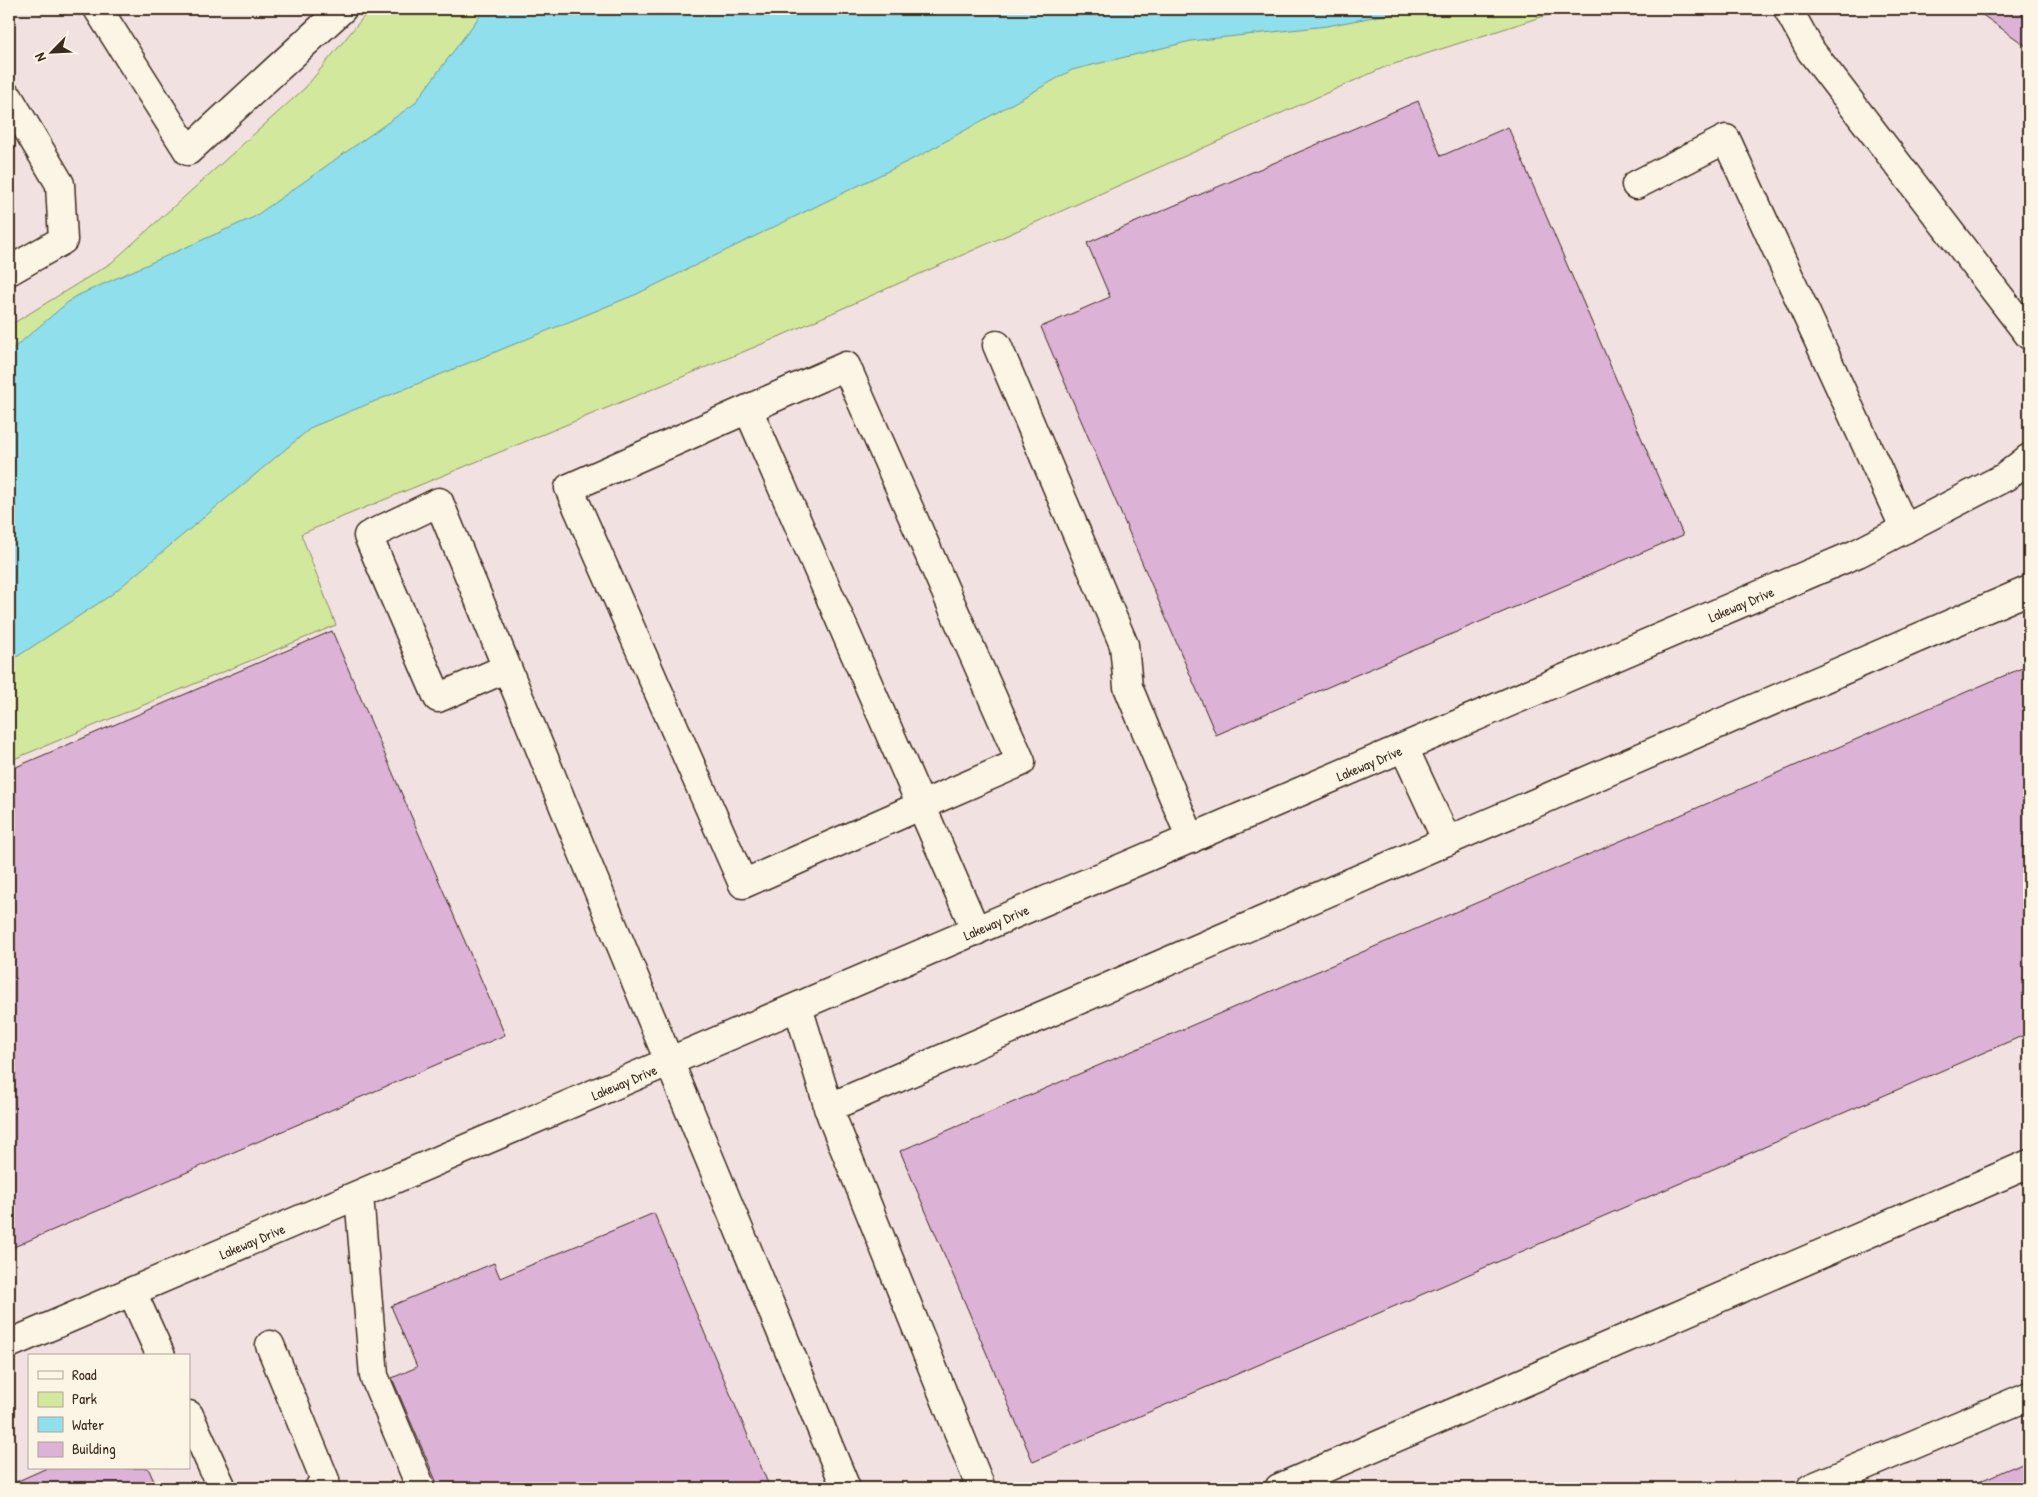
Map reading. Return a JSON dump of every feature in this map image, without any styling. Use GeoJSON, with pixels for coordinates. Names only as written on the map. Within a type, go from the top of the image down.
{"type":"FeatureCollection","features":[{"type":"Feature","properties":{"kind":"street"},"geometry":{"type":"LineString","coordinates":[[98,9],[188,151],[340,9]]}},
{"type":"Feature","properties":{"kind":"street"},"geometry":{"type":"LineString","coordinates":[[1788,9],[1811,51],[2029,335]]}},
{"type":"Feature","properties":{"kind":"street"},"geometry":{"type":"LineString","coordinates":[[9,98],[60,184],[63,240],[9,271]]}},
{"type":"Feature","properties":{"kind":"street"},"geometry":{"type":"LineString","coordinates":[[1636,184],[1726,139],[1904,530]]}},
{"type":"Feature","properties":{"kind":"street"},"geometry":{"type":"LineString","coordinates":[[997,345],[1124,645],[1128,687],[1190,839]]}},
{"type":"Feature","properties":{"kind":"street"},"geometry":{"type":"LineString","coordinates":[[846,366],[1021,762],[743,884],[568,488],[748,409],[846,366]]}},
{"type":"Feature","properties":{"kind":"street"},"geometry":{"type":"LineString","coordinates":[[748,409],[976,931]]}},
{"type":"Feature","properties":{"kind":"street","name":"Lakeway Drive"},"geometry":{"type":"LineString","coordinates":[[9,1344],[1858,553],[2005,477],[2029,458]]}},
{"type":"Feature","properties":{"kind":"street"},"geometry":{"type":"LineString","coordinates":[[507,668],[438,698],[368,536],[439,502],[507,668],[668,1063],[846,1488]]}},
{"type":"Feature","properties":{"kind":"street"},"geometry":{"type":"LineString","coordinates":[[828,1108],[2029,590]]}},
{"type":"Feature","properties":{"kind":"street"},"geometry":{"type":"LineString","coordinates":[[1404,748],[1447,841]]}},
{"type":"Feature","properties":{"kind":"street"},"geometry":{"type":"LineString","coordinates":[[798,1007],[828,1108],[981,1488]]}},
{"type":"Feature","properties":{"kind":"street"},"geometry":{"type":"LineString","coordinates":[[1279,1488],[2029,1164]]}},
{"type":"Feature","properties":{"kind":"street"},"geometry":{"type":"LineString","coordinates":[[359,1195],[374,1376],[421,1488]]}},
{"type":"Feature","properties":{"kind":"street"},"geometry":{"type":"LineString","coordinates":[[132,1292],[160,1354]]}},
{"type":"Feature","properties":{"kind":"street"},"geometry":{"type":"LineString","coordinates":[[270,1345],[325,1480],[319,1488]]}},
{"type":"Feature","properties":{"kind":"street"},"geometry":{"type":"LineString","coordinates":[[1811,1488],[2029,1396]]}},
{"type":"Feature","properties":{"kind":"street"},"geometry":{"type":"LineString","coordinates":[[190,1418],[222,1488]]}},
{"type":"Feature","properties":{"kind":"shaded area"},"geometry":{"type":"Polygon","coordinates":[[[9,9],[370,9],[305,88],[111,263],[9,326],[9,9]]]}},
{"type":"Feature","properties":{"kind":"shaded area"},"geometry":{"type":"Polygon","coordinates":[[[1566,9],[2029,9],[2029,1488],[9,1488],[9,761],[336,625],[301,534],[767,342],[1385,67],[1566,9]]]}},
{"type":"Feature","properties":{"kind":"green space"},"geometry":{"type":"Polygon","coordinates":[[[370,9],[1566,9],[1385,67],[767,342],[301,534],[336,625],[9,761],[9,326],[111,263],[305,88],[370,9]]]}},
{"type":"Feature","properties":{"kind":"water"},"geometry":{"type":"Polygon","coordinates":[[[485,9],[1415,9],[1327,26],[1191,41],[1072,70],[923,154],[637,294],[312,427],[111,595],[9,662],[9,352],[74,297],[254,217],[414,104],[485,9]]]}},
{"type":"Feature","properties":{"kind":"building"},"geometry":{"type":"Polygon","coordinates":[[[1974,9],[2029,9],[2029,48],[1974,9]]]}},
{"type":"Feature","properties":{"kind":"building"},"geometry":{"type":"Polygon","coordinates":[[[1418,101],[1441,156],[1508,127],[1683,535],[1216,735],[1041,327],[1110,297],[1087,243],[1418,101]]]}},
{"type":"Feature","properties":{"kind":"building"},"geometry":{"type":"Polygon","coordinates":[[[332,631],[505,1035],[9,1249],[9,770],[332,631]]]}},
{"type":"Feature","properties":{"kind":"building"},"geometry":{"type":"Polygon","coordinates":[[[2029,665],[2029,1033],[1033,1462],[900,1151],[2029,665]]]}},
{"type":"Feature","properties":{"kind":"building"},"geometry":{"type":"Polygon","coordinates":[[[654,1213],[770,1488],[439,1488],[392,1378],[417,1367],[391,1306],[494,1263],[500,1278],[654,1213]]]}},
{"type":"Feature","properties":{"kind":"building"},"geometry":{"type":"Polygon","coordinates":[[[2029,1460],[2029,1488],[1964,1488],[2029,1460]]]}},
{"type":"Feature","properties":{"kind":"building"},"geometry":{"type":"Polygon","coordinates":[[[43,1470],[149,1470],[157,1488],[9,1488],[9,1485],[43,1470]]]}}]}
